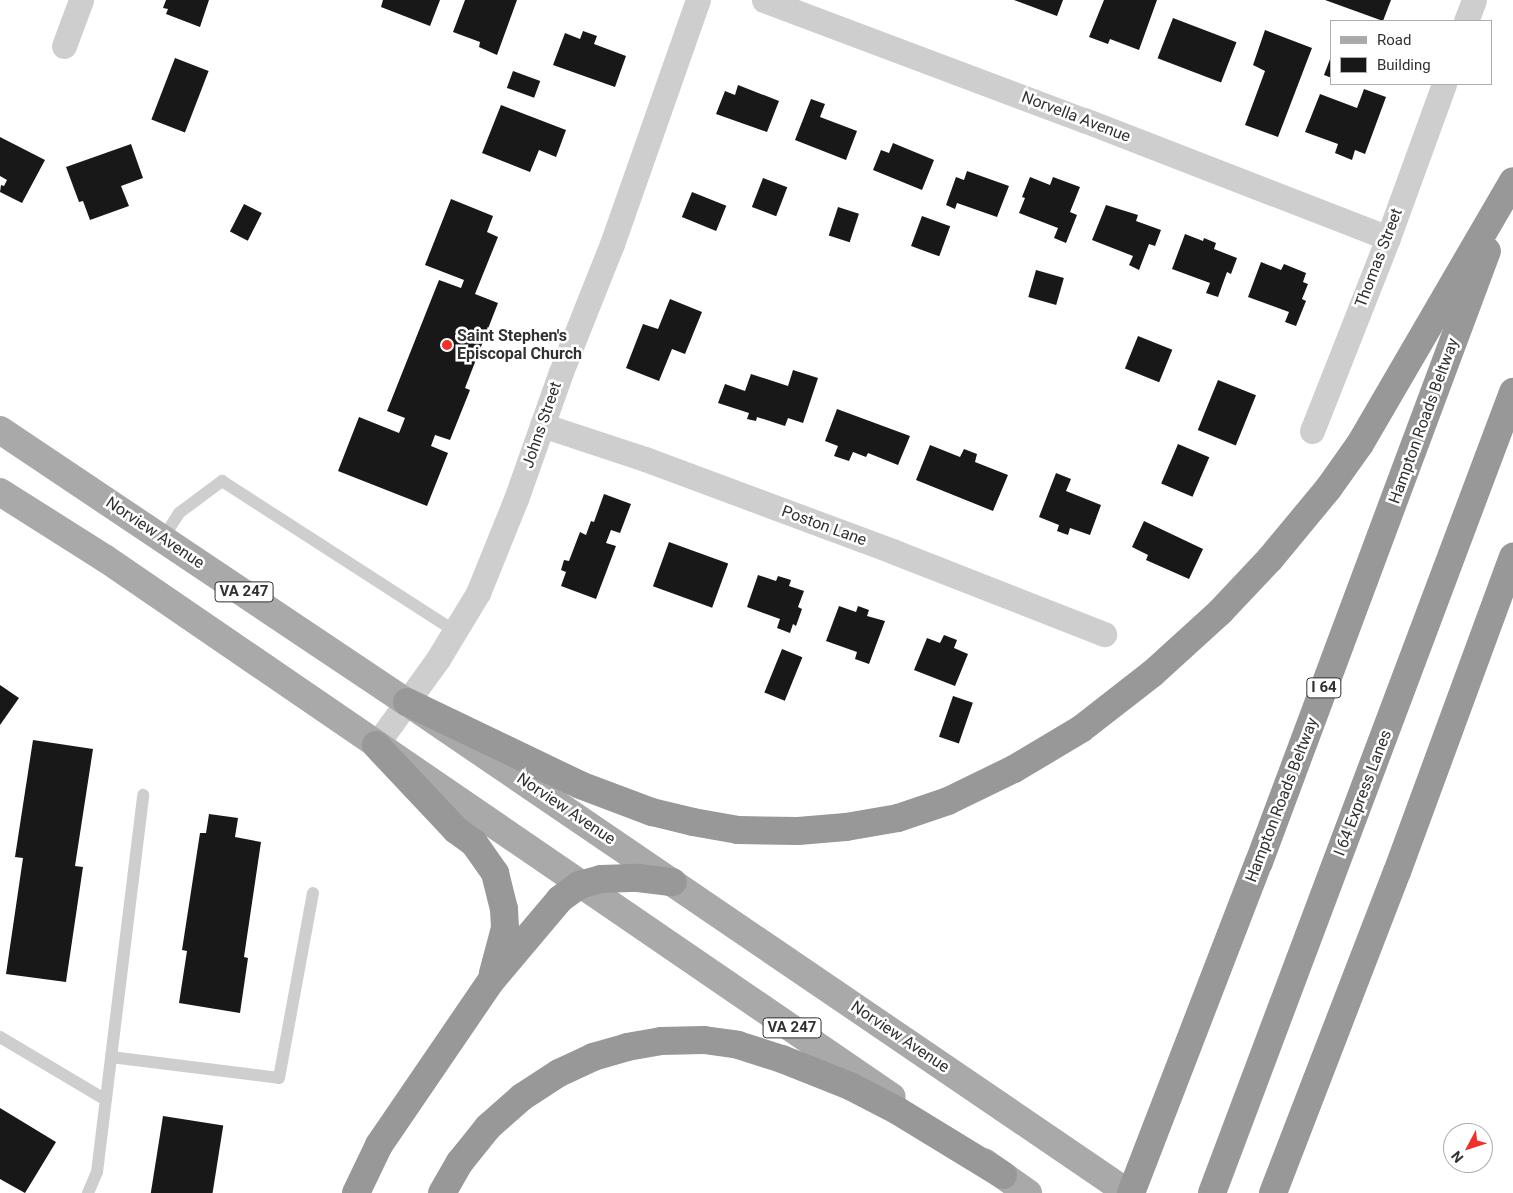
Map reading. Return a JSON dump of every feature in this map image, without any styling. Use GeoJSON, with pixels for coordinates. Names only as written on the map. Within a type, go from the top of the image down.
{"type":"FeatureCollection","features":[{"type":"Feature","properties":{"kind":"highway"},"geometry":{"type":"LineString","coordinates":[[408,702],[588,788],[652,812],[702,824],[738,830],[798,831],[846,828],[898,818],[957,797],[1014,770],[1095,718],[1153,673],[1220,612],[1270,559],[1328,489],[1360,444],[1513,181]]}},
{"type":"Feature","properties":{"kind":"highway","name":"Hampton Roads Beltway"},"geometry":{"type":"LineString","coordinates":[[1129,1193],[1259,862],[1513,181]]}},
{"type":"Feature","properties":{"kind":"highway","name":"I 64 Express Lanes"},"geometry":{"type":"LineString","coordinates":[[1212,1193],[1513,392]]}},
{"type":"Feature","properties":{"kind":"highway"},"geometry":{"type":"LineString","coordinates":[[1274,1193],[1400,863],[1513,558]]}},
{"type":"Feature","properties":{"kind":"highway"},"geometry":{"type":"LineString","coordinates":[[376,745],[456,830],[474,843],[495,873],[504,909],[505,928],[491,981]]}},
{"type":"Feature","properties":{"kind":"highway"},"geometry":{"type":"LineString","coordinates":[[356,1193],[379,1145],[491,981],[560,899],[579,885],[601,879],[638,878],[672,882]]}},
{"type":"Feature","properties":{"kind":"highway"},"geometry":{"type":"LineString","coordinates":[[442,1193],[460,1162],[488,1127],[522,1097],[560,1073],[593,1057],[627,1047],[661,1041],[704,1040],[738,1045],[782,1059],[850,1086],[898,1111],[1003,1176]]}},
{"type":"Feature","properties":{"kind":"main road","name":"Norview Avenue"},"geometry":{"type":"LineString","coordinates":[[0,430],[408,702],[1129,1193]]}},
{"type":"Feature","properties":{"kind":"main road","name":"VA 247"},"geometry":{"type":"LineString","coordinates":[[0,492],[114,564],[579,885],[706,969],[1028,1193]]}},
{"type":"Feature","properties":{"kind":"street"},"geometry":{"type":"LineString","coordinates":[[64,46],[81,0]]}},
{"type":"Feature","properties":{"kind":"street","name":"Johns Street"},"geometry":{"type":"LineString","coordinates":[[376,745],[456,632],[478,594],[516,499],[542,425],[612,244],[698,0]]}},
{"type":"Feature","properties":{"kind":"street","name":"Norvella Avenue"},"geometry":{"type":"LineString","coordinates":[[764,0],[1074,116],[1388,238]]}},
{"type":"Feature","properties":{"kind":"street"},"geometry":{"type":"LineString","coordinates":[[1466,20],[1474,0]]}},
{"type":"Feature","properties":{"kind":"street","name":"Thomas Street"},"geometry":{"type":"LineString","coordinates":[[1312,431],[1388,238],[1444,85]]}},
{"type":"Feature","properties":{"kind":"street","name":"Poston Lane"},"geometry":{"type":"LineString","coordinates":[[542,425],[682,473],[892,551],[1104,634]]}},
{"type":"Feature","properties":{"kind":"lane"},"geometry":{"type":"LineString","coordinates":[[163,538],[179,512],[222,481],[456,632]]}},
{"type":"Feature","properties":{"kind":"lane"},"geometry":{"type":"LineString","coordinates":[[88,1193],[97,1172],[143,795]]}},
{"type":"Feature","properties":{"kind":"lane"},"geometry":{"type":"LineString","coordinates":[[111,1057],[279,1078],[312,893]]}},
{"type":"Feature","properties":{"kind":"lane"},"geometry":{"type":"LineString","coordinates":[[0,1037],[106,1100]]}},
{"type":"Feature","properties":{"kind":"building"},"geometry":{"type":"Polygon","coordinates":[[[166,0],[209,0],[200,27],[166,14],[168,9],[163,8],[166,0]]]}},
{"type":"Feature","properties":{"kind":"building"},"geometry":{"type":"Polygon","coordinates":[[[383,0],[440,0],[430,26],[381,7],[383,0]]]}},
{"type":"Feature","properties":{"kind":"building"},"geometry":{"type":"Polygon","coordinates":[[[465,0],[517,0],[497,55],[479,47],[480,42],[453,32],[465,0]]]}},
{"type":"Feature","properties":{"kind":"building"},"geometry":{"type":"Polygon","coordinates":[[[1014,0],[1063,0],[1057,16],[1014,0]]]}},
{"type":"Feature","properties":{"kind":"building"},"geometry":{"type":"Polygon","coordinates":[[[1104,0],[1157,0],[1139,50],[1110,39],[1108,44],[1089,37],[1104,0]]]}},
{"type":"Feature","properties":{"kind":"building"},"geometry":{"type":"Polygon","coordinates":[[[1325,0],[1391,0],[1383,20],[1325,0]]]}},
{"type":"Feature","properties":{"kind":"building"},"geometry":{"type":"Polygon","coordinates":[[[1173,18],[1236,42],[1221,83],[1158,58],[1173,18]]]}},
{"type":"Feature","properties":{"kind":"building"},"geometry":{"type":"Polygon","coordinates":[[[1265,30],[1312,48],[1278,137],[1245,125],[1265,71],[1253,65],[1265,30]]]}},
{"type":"Feature","properties":{"kind":"building"},"geometry":{"type":"Polygon","coordinates":[[[583,31],[597,36],[594,44],[626,56],[615,87],[553,65],[565,33],[580,39],[583,31]]]}},
{"type":"Feature","properties":{"kind":"building"},"geometry":{"type":"Polygon","coordinates":[[[175,58],[209,71],[185,133],[151,120],[175,58]]]}},
{"type":"Feature","properties":{"kind":"building"},"geometry":{"type":"Polygon","coordinates":[[[1330,59],[1330,77],[1324,75],[1330,59]]]}},
{"type":"Feature","properties":{"kind":"building"},"geometry":{"type":"Polygon","coordinates":[[[513,71],[540,81],[534,98],[507,88],[513,71]]]}},
{"type":"Feature","properties":{"kind":"building"},"geometry":{"type":"Polygon","coordinates":[[[738,85],[779,101],[767,132],[716,114],[725,91],[735,95],[738,85]]]}},
{"type":"Feature","properties":{"kind":"building"},"geometry":{"type":"Polygon","coordinates":[[[1364,89],[1386,97],[1365,154],[1355,150],[1352,160],[1335,153],[1338,144],[1305,132],[1320,94],[1357,108],[1364,89]]]}},
{"type":"Feature","properties":{"kind":"building"},"geometry":{"type":"Polygon","coordinates":[[[811,99],[825,104],[820,117],[857,131],[846,160],[795,140],[811,99]]]}},
{"type":"Feature","properties":{"kind":"building"},"geometry":{"type":"Polygon","coordinates":[[[501,105],[566,130],[556,157],[539,150],[530,172],[482,153],[501,105]]]}},
{"type":"Feature","properties":{"kind":"building"},"geometry":{"type":"Polygon","coordinates":[[[0,137],[45,160],[22,203],[0,192],[1,185],[4,186],[7,180],[0,176],[0,137]]]}},
{"type":"Feature","properties":{"kind":"building"},"geometry":{"type":"Polygon","coordinates":[[[893,143],[934,160],[922,190],[873,170],[881,150],[889,153],[893,143]]]}},
{"type":"Feature","properties":{"kind":"building"},"geometry":{"type":"Polygon","coordinates":[[[131,144],[143,178],[121,186],[129,206],[90,220],[83,201],[79,202],[66,167],[131,144]]]}},
{"type":"Feature","properties":{"kind":"building"},"geometry":{"type":"Polygon","coordinates":[[[967,171],[1009,186],[997,217],[957,203],[955,209],[946,205],[956,177],[964,180],[967,171]]]}},
{"type":"Feature","properties":{"kind":"building"},"geometry":{"type":"Polygon","coordinates":[[[1030,177],[1050,185],[1053,177],[1080,187],[1070,212],[1077,215],[1066,243],[1054,238],[1058,228],[1019,213],[1025,198],[1022,197],[1030,177]]]}},
{"type":"Feature","properties":{"kind":"building"},"geometry":{"type":"Polygon","coordinates":[[[763,178],[787,187],[776,216],[752,207],[763,178]]]}},
{"type":"Feature","properties":{"kind":"building"},"geometry":{"type":"Polygon","coordinates":[[[692,192],[726,206],[716,231],[682,217],[692,192]]]}},
{"type":"Feature","properties":{"kind":"building","name":"Saint Stephen's Episcopal Church"},"geometry":{"type":"Polygon","coordinates":[[[451,199],[493,216],[487,232],[498,237],[475,294],[498,303],[465,388],[470,390],[450,440],[435,435],[431,446],[448,453],[427,506],[338,471],[359,417],[399,433],[405,418],[387,411],[439,280],[461,288],[464,280],[425,265],[451,199]]]}},
{"type":"Feature","properties":{"kind":"building"},"geometry":{"type":"Polygon","coordinates":[[[244,204],[262,213],[248,241],[230,232],[244,204]]]}},
{"type":"Feature","properties":{"kind":"building"},"geometry":{"type":"Polygon","coordinates":[[[1106,205],[1138,215],[1136,221],[1161,230],[1155,246],[1149,244],[1139,270],[1129,265],[1133,256],[1092,240],[1106,205]]]}},
{"type":"Feature","properties":{"kind":"building"},"geometry":{"type":"Polygon","coordinates":[[[838,207],[859,214],[850,242],[829,236],[838,207]]]}},
{"type":"Feature","properties":{"kind":"building"},"geometry":{"type":"Polygon","coordinates":[[[922,216],[950,226],[939,256],[911,246],[922,216]]]}},
{"type":"Feature","properties":{"kind":"building"},"geometry":{"type":"Polygon","coordinates":[[[1185,234],[1203,241],[1204,238],[1216,243],[1214,249],[1237,258],[1231,274],[1227,272],[1218,297],[1206,293],[1210,283],[1172,269],[1185,234]]]}},
{"type":"Feature","properties":{"kind":"building"},"geometry":{"type":"Polygon","coordinates":[[[1261,262],[1281,270],[1284,264],[1306,273],[1303,282],[1308,284],[1302,299],[1306,301],[1296,326],[1285,322],[1289,312],[1248,297],[1261,262]]]}},
{"type":"Feature","properties":{"kind":"building"},"geometry":{"type":"Polygon","coordinates":[[[1036,270],[1064,278],[1056,305],[1028,297],[1036,270]]]}},
{"type":"Feature","properties":{"kind":"building"},"geometry":{"type":"Polygon","coordinates":[[[670,299],[702,312],[685,354],[672,349],[659,381],[626,368],[643,324],[658,329],[670,299]]]}},
{"type":"Feature","properties":{"kind":"building"},"geometry":{"type":"Polygon","coordinates":[[[1138,336],[1172,350],[1159,382],[1125,368],[1138,336]]]}},
{"type":"Feature","properties":{"kind":"building"},"geometry":{"type":"Polygon","coordinates":[[[793,370],[818,378],[803,423],[788,418],[785,426],[757,417],[756,421],[747,419],[749,413],[718,403],[725,384],[745,391],[751,374],[788,386],[793,370]]]}},
{"type":"Feature","properties":{"kind":"building"},"geometry":{"type":"Polygon","coordinates":[[[1218,380],[1256,395],[1236,445],[1198,430],[1218,380]]]}},
{"type":"Feature","properties":{"kind":"building"},"geometry":{"type":"Polygon","coordinates":[[[837,409],[910,436],[898,465],[868,453],[866,457],[853,452],[849,461],[834,456],[838,446],[825,441],[837,409]]]}},
{"type":"Feature","properties":{"kind":"building"},"geometry":{"type":"Polygon","coordinates":[[[1178,444],[1209,457],[1192,497],[1161,484],[1178,444]]]}},
{"type":"Feature","properties":{"kind":"building"},"geometry":{"type":"Polygon","coordinates":[[[930,445],[960,457],[964,449],[977,454],[975,462],[1008,475],[993,511],[916,480],[930,445]]]}},
{"type":"Feature","properties":{"kind":"building"},"geometry":{"type":"Polygon","coordinates":[[[1056,473],[1071,479],[1066,491],[1101,505],[1090,535],[1070,528],[1068,535],[1057,531],[1059,525],[1039,517],[1056,473]]]}},
{"type":"Feature","properties":{"kind":"building"},"geometry":{"type":"Polygon","coordinates":[[[604,494],[631,504],[620,533],[611,530],[606,543],[616,546],[596,599],[561,586],[566,572],[561,570],[564,560],[569,561],[580,532],[586,535],[591,521],[594,522],[604,494]]]}},
{"type":"Feature","properties":{"kind":"building"},"geometry":{"type":"Polygon","coordinates":[[[1144,521],[1203,549],[1189,579],[1146,560],[1148,555],[1132,547],[1144,521]]]}},
{"type":"Feature","properties":{"kind":"building"},"geometry":{"type":"Polygon","coordinates":[[[669,542],[728,564],[712,608],[653,586],[669,542]]]}},
{"type":"Feature","properties":{"kind":"building"},"geometry":{"type":"Polygon","coordinates":[[[758,575],[776,581],[778,576],[791,580],[789,586],[804,591],[798,607],[802,609],[796,626],[793,624],[790,633],[777,628],[780,619],[747,607],[758,575]]]}},
{"type":"Feature","properties":{"kind":"building"},"geometry":{"type":"Polygon","coordinates":[[[839,606],[856,612],[858,606],[869,610],[867,616],[885,621],[869,664],[855,659],[857,652],[826,641],[839,606]]]}},
{"type":"Feature","properties":{"kind":"building"},"geometry":{"type":"Polygon","coordinates":[[[944,635],[957,640],[954,648],[968,654],[955,686],[914,670],[927,638],[940,643],[944,635]]]}},
{"type":"Feature","properties":{"kind":"building"},"geometry":{"type":"Polygon","coordinates":[[[782,649],[802,657],[785,701],[764,693],[782,649]]]}},
{"type":"Feature","properties":{"kind":"building"},"geometry":{"type":"Polygon","coordinates":[[[0,685],[19,698],[0,725],[0,685]]]}},
{"type":"Feature","properties":{"kind":"building"},"geometry":{"type":"Polygon","coordinates":[[[953,696],[973,703],[959,743],[939,737],[953,696]]]}},
{"type":"Feature","properties":{"kind":"building"},"geometry":{"type":"Polygon","coordinates":[[[33,740],[93,749],[75,866],[83,867],[66,982],[6,974],[23,858],[15,857],[33,740]]]}},
{"type":"Feature","properties":{"kind":"building"},"geometry":{"type":"Polygon","coordinates":[[[209,814],[238,818],[235,837],[261,842],[244,957],[248,958],[240,1013],[179,1003],[187,951],[182,950],[200,833],[206,833],[209,814]]]}},
{"type":"Feature","properties":{"kind":"building"},"geometry":{"type":"Polygon","coordinates":[[[0,1108],[56,1142],[25,1193],[0,1179],[0,1108]]]}},
{"type":"Feature","properties":{"kind":"building"},"geometry":{"type":"Polygon","coordinates":[[[163,1116],[223,1126],[213,1193],[151,1193],[163,1116]]]}},
{"type":"Feature","properties":{"kind":"place","name":"Saint Stephen's Episcopal Church"},"geometry":{"type":"Point","coordinates":[447,345]}}]}
